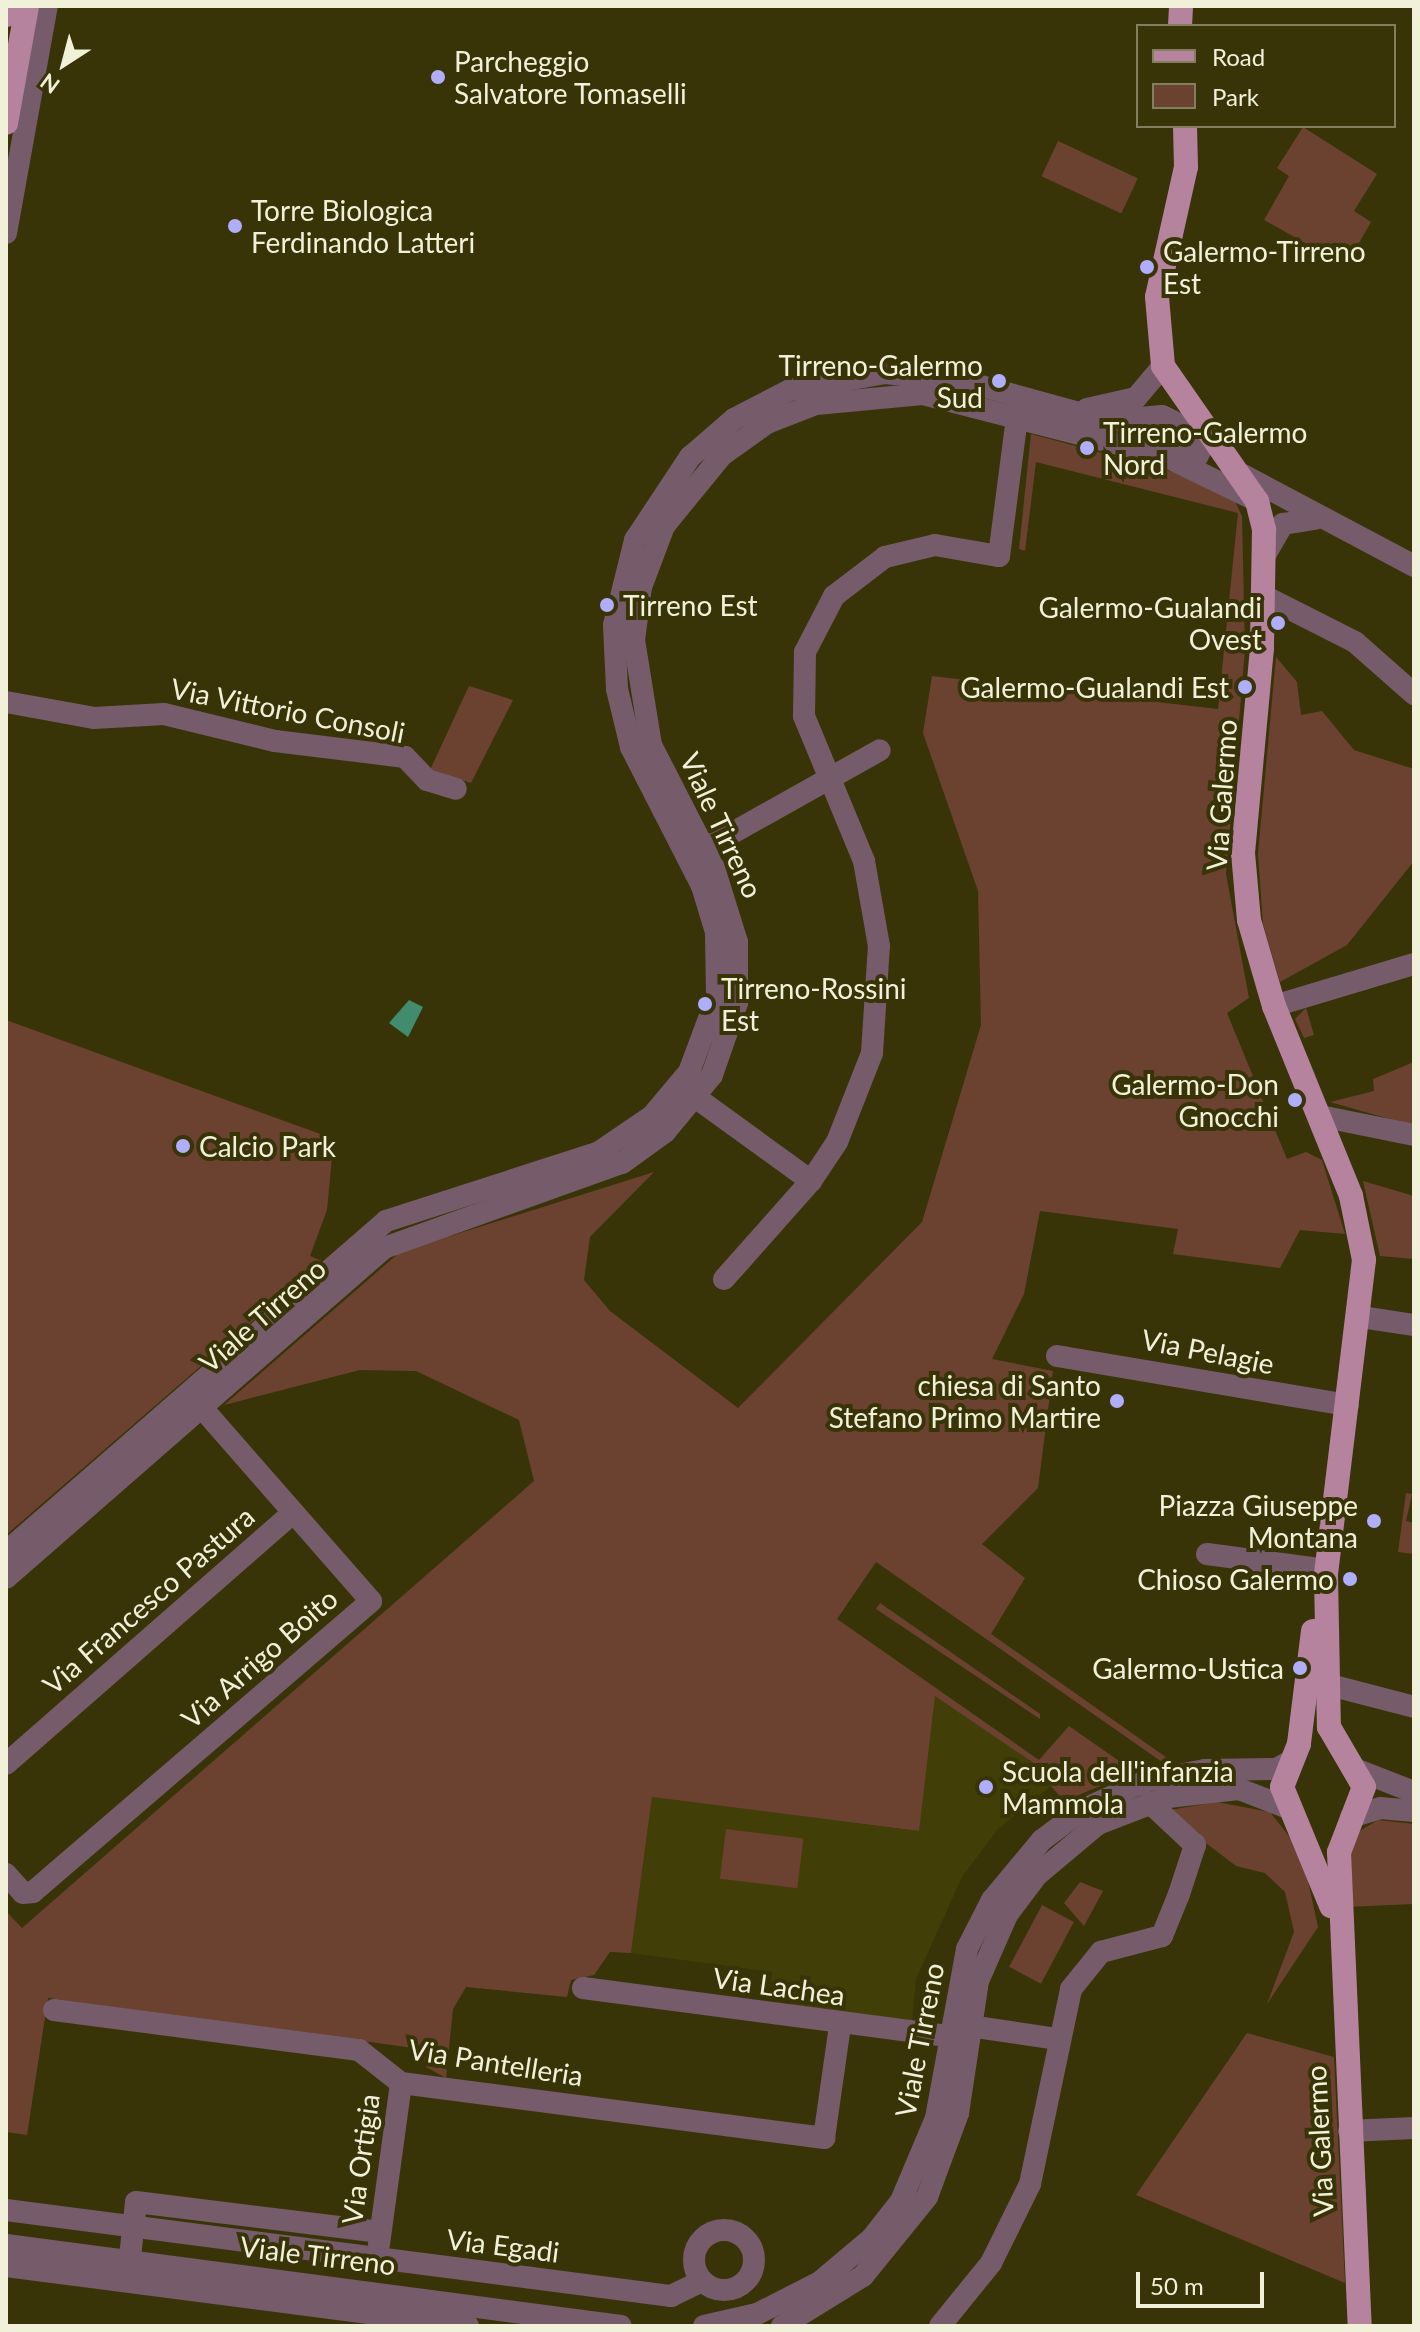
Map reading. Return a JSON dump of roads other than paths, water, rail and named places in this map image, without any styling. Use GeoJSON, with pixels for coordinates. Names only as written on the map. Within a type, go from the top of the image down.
{"type":"FeatureCollection","features":[{"type":"Feature","properties":{"kind":"main road"},"geometry":{"type":"LineString","coordinates":[[6,15],[8,6]]}},
{"type":"Feature","properties":{"kind":"main road"},"geometry":{"type":"LineString","coordinates":[[6,123],[27,6]]}},
{"type":"Feature","properties":{"kind":"main road","name":"Via Galermo"},"geometry":{"type":"LineString","coordinates":[[1185,128],[1186,167],[1157,297],[1163,366],[1207,438],[1257,501],[1265,555],[1243,853],[1249,920],[1274,1006],[1358,1217],[1361,1317],[1326,1573]]}},
{"type":"Feature","properties":{"kind":"main road"},"geometry":{"type":"LineString","coordinates":[[1326,1573],[1329,1727],[1343,1752],[1360,1771],[1363,1796],[1351,1817],[1339,1852],[1339,1952]]}},
{"type":"Feature","properties":{"kind":"main road"},"geometry":{"type":"LineString","coordinates":[[1326,1573],[1292,1760],[1282,1787],[1290,1812],[1321,1871],[1339,1952]]}},
{"type":"Feature","properties":{"kind":"main road"},"geometry":{"type":"LineString","coordinates":[[1292,1760],[1316,1747],[1343,1752]]}},
{"type":"Feature","properties":{"kind":"main road"},"geometry":{"type":"LineString","coordinates":[[1290,1812],[1322,1828],[1351,1817]]}},
{"type":"Feature","properties":{"kind":"main road","name":"Via Galermo"},"geometry":{"type":"LineString","coordinates":[[1339,1952],[1360,2326]]}},
{"type":"Feature","properties":{"kind":"street"},"geometry":{"type":"LineString","coordinates":[[6,233],[47,6]]}},
{"type":"Feature","properties":{"kind":"street"},"geometry":{"type":"LineString","coordinates":[[1068,409],[1136,398],[1163,366]]}},
{"type":"Feature","properties":{"kind":"street","name":"Viale Tirreno"},"geometry":{"type":"LineString","coordinates":[[6,1578],[195,1401],[335,1279],[400,1238],[622,1163],[688,1091],[728,1041],[739,983],[733,917],[696,853],[655,755],[635,666],[645,573],[687,492],[757,429],[830,400],[923,394],[1068,409],[1108,421],[1162,416],[1207,438]]}},
{"type":"Feature","properties":{"kind":"street"},"geometry":{"type":"LineString","coordinates":[[724,1279],[811,1181],[861,1087],[881,984],[873,888],[828,779],[801,695],[816,622],[849,580],[885,557],[935,545],[999,556],[1018,405]]}},
{"type":"Feature","properties":{"kind":"street","name":"Viale Tirreno"},"geometry":{"type":"LineString","coordinates":[[1018,405],[1165,456],[1257,501]]}},
{"type":"Feature","properties":{"kind":"street"},"geometry":{"type":"LineString","coordinates":[[1165,456],[1192,459],[1207,438]]}},
{"type":"Feature","properties":{"kind":"street"},"geometry":{"type":"LineString","coordinates":[[1232,467],[1320,520],[1414,566]]}},
{"type":"Feature","properties":{"kind":"street"},"geometry":{"type":"LineString","coordinates":[[1265,555],[1289,520],[1320,520]]}},
{"type":"Feature","properties":{"kind":"street"},"geometry":{"type":"LineString","coordinates":[[1264,596],[1355,642],[1414,694]]}},
{"type":"Feature","properties":{"kind":"street","name":"Via Vittorio Consoli"},"geometry":{"type":"LineString","coordinates":[[6,702],[94,718],[164,714],[275,741],[405,757],[427,780],[456,789]]}},
{"type":"Feature","properties":{"kind":"street"},"geometry":{"type":"LineString","coordinates":[[696,853],[880,750]]}},
{"type":"Feature","properties":{"kind":"street"},"geometry":{"type":"LineString","coordinates":[[1274,1006],[1414,964]]}},
{"type":"Feature","properties":{"kind":"street"},"geometry":{"type":"LineString","coordinates":[[688,1091],[811,1181]]}},
{"type":"Feature","properties":{"kind":"street"},"geometry":{"type":"LineString","coordinates":[[1320,1116],[1414,1135]]}},
{"type":"Feature","properties":{"kind":"street"},"geometry":{"type":"LineString","coordinates":[[1361,1317],[1414,1325]]}},
{"type":"Feature","properties":{"kind":"street","name":"Via Pelagie"},"geometry":{"type":"LineString","coordinates":[[1057,1356],[1348,1405]]}},
{"type":"Feature","properties":{"kind":"street","name":"Viale Tirreno"},"geometry":{"type":"LineString","coordinates":[[6,1552],[195,1401]]}},
{"type":"Feature","properties":{"kind":"street","name":"Via Arrigo Boito"},"geometry":{"type":"LineString","coordinates":[[6,1874],[26,1894],[371,1601],[195,1401]]}},
{"type":"Feature","properties":{"kind":"street","name":"Via Francesco Pastura"},"geometry":{"type":"LineString","coordinates":[[6,1764],[293,1513]]}},
{"type":"Feature","properties":{"kind":"street"},"geometry":{"type":"LineString","coordinates":[[1207,1554],[1326,1573]]}},
{"type":"Feature","properties":{"kind":"street"},"geometry":{"type":"LineString","coordinates":[[1326,1684],[1414,1707]]}},
{"type":"Feature","properties":{"kind":"street","name":"Viale Tirreno"},"geometry":{"type":"LineString","coordinates":[[782,2326],[849,2288],[917,2214],[953,2133],[967,1949],[992,1900],[1061,1824],[1146,1781],[1205,1770],[1276,1769],[1292,1760]]}},
{"type":"Feature","properties":{"kind":"street"},"geometry":{"type":"LineString","coordinates":[[1360,1771],[1414,1792]]}},
{"type":"Feature","properties":{"kind":"street","name":"Viale Tirreno"},"geometry":{"type":"LineString","coordinates":[[704,2326],[780,2305],[872,2238],[901,2201],[931,2139],[959,2031],[996,1936],[1037,1875],[1098,1824],[1149,1802],[1239,1789],[1290,1812]]}},
{"type":"Feature","properties":{"kind":"street"},"geometry":{"type":"LineString","coordinates":[[940,2326],[991,2263],[1030,2184],[1064,2005],[1089,1962],[1115,1945],[1162,1936],[1179,1894],[1195,1845],[1149,1802]]}},
{"type":"Feature","properties":{"kind":"street"},"geometry":{"type":"LineString","coordinates":[[1351,1817],[1380,1808],[1414,1811]]}},
{"type":"Feature","properties":{"kind":"street","name":"Via Lachea"},"geometry":{"type":"LineString","coordinates":[[583,1988],[840,2025],[1058,2039]]}},
{"type":"Feature","properties":{"kind":"street","name":"Via Pantelleria"},"geometry":{"type":"LineString","coordinates":[[54,2010],[359,2050],[401,2083],[824,2138],[840,2025]]}},
{"type":"Feature","properties":{"kind":"street","name":"Via Ortigia"},"geometry":{"type":"LineString","coordinates":[[378,2312],[376,2260],[401,2083]]}},
{"type":"Feature","properties":{"kind":"street"},"geometry":{"type":"LineString","coordinates":[[1349,2131],[1414,2128]]}},
{"type":"Feature","properties":{"kind":"street"},"geometry":{"type":"LineString","coordinates":[[128,2271],[136,2202],[380,2232]]}},
{"type":"Feature","properties":{"kind":"street","name":"Via Egadi"},"geometry":{"type":"LineString","coordinates":[[6,2210],[671,2296],[702,2281]]}},
{"type":"Feature","properties":{"kind":"street","name":"Viale Tirreno"},"geometry":{"type":"LineString","coordinates":[[6,2245],[128,2271],[468,2326]]}},
{"type":"Feature","properties":{"kind":"street","name":"Viale Tirreno"},"geometry":{"type":"LineString","coordinates":[[6,2266],[128,2271]]}},
{"type":"Feature","properties":{"kind":"street","name":"Viale Tirreno"},"geometry":{"type":"LineString","coordinates":[[378,2312],[621,2326]]}},
{"type":"Feature","properties":{"kind":"place","name":"Parcheggio Salvatore Tomaselli"},"geometry":{"type":"Point","coordinates":[438,77]}},
{"type":"Feature","properties":{"kind":"place","name":"Torre Biologica Ferdinando Latteri"},"geometry":{"type":"Point","coordinates":[235,226]}},
{"type":"Feature","properties":{"kind":"place","name":"Galermo-Tirreno Est"},"geometry":{"type":"Point","coordinates":[1147,267]}},
{"type":"Feature","properties":{"kind":"place","name":"Tirreno-Galermo Sud"},"geometry":{"type":"Point","coordinates":[999,381]}},
{"type":"Feature","properties":{"kind":"place","name":"Tirreno-Galermo Nord"},"geometry":{"type":"Point","coordinates":[1087,448]}},
{"type":"Feature","properties":{"kind":"place","name":"Tirreno Est"},"geometry":{"type":"Point","coordinates":[607,605]}},
{"type":"Feature","properties":{"kind":"place","name":"Galermo-Gualandi Ovest"},"geometry":{"type":"Point","coordinates":[1278,623]}},
{"type":"Feature","properties":{"kind":"place","name":"Galermo-Gualandi Est"},"geometry":{"type":"Point","coordinates":[1245,687]}},
{"type":"Feature","properties":{"kind":"place","name":"Tirreno-Rossini Est"},"geometry":{"type":"Point","coordinates":[705,1004]}},
{"type":"Feature","properties":{"kind":"place","name":"Galermo-Don Gnocchi"},"geometry":{"type":"Point","coordinates":[1295,1100]}},
{"type":"Feature","properties":{"kind":"place","name":"Calcio Park"},"geometry":{"type":"Point","coordinates":[183,1146]}},
{"type":"Feature","properties":{"kind":"place","name":"chiesa di Santo Stefano Primo Martire"},"geometry":{"type":"Point","coordinates":[1117,1401]}},
{"type":"Feature","properties":{"kind":"place","name":"Piazza Giuseppe Montana"},"geometry":{"type":"Point","coordinates":[1374,1521]}},
{"type":"Feature","properties":{"kind":"place","name":"Chioso Galermo"},"geometry":{"type":"Point","coordinates":[1350,1579]}},
{"type":"Feature","properties":{"kind":"place","name":"Galermo-Ustica"},"geometry":{"type":"Point","coordinates":[1300,1668]}},
{"type":"Feature","properties":{"kind":"place","name":"Scuola dell'infanzia Mammola"},"geometry":{"type":"Point","coordinates":[986,1787]}}]}
